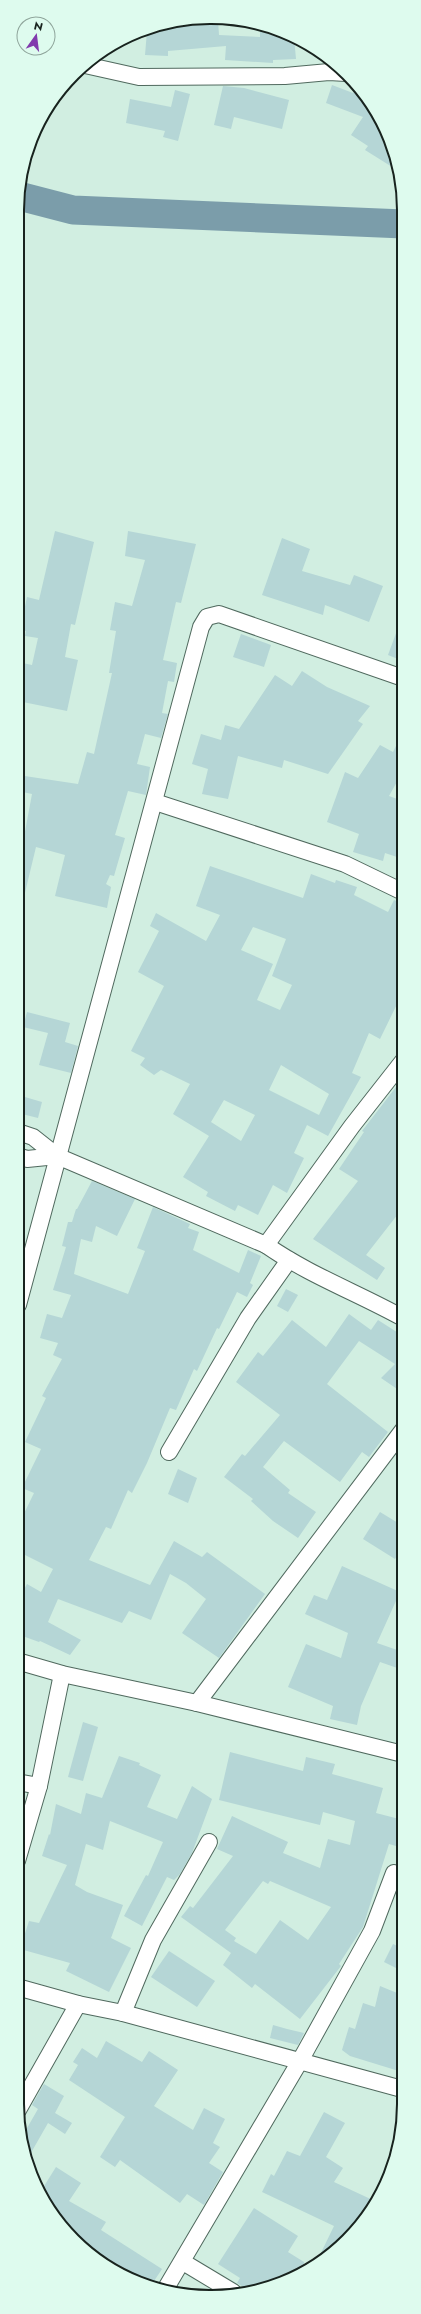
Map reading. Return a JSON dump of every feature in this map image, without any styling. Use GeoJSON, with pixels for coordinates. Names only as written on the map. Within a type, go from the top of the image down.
{"type":"FeatureCollection","features":[{"type":"Feature","properties":{"kind":"street"},"geometry":{"type":"LineString","coordinates":[[92,67],[139,77],[285,76],[335,72]]}},
{"type":"Feature","properties":{"kind":"street"},"geometry":{"type":"LineString","coordinates":[[24,1283],[57,1156],[155,802],[201,627],[207,617],[219,614],[397,676]]}},
{"type":"Feature","properties":{"kind":"street"},"geometry":{"type":"LineString","coordinates":[[155,802],[345,864],[397,889]]}},
{"type":"Feature","properties":{"kind":"street"},"geometry":{"type":"LineString","coordinates":[[266,1245],[352,1126],[397,1069]]}},
{"type":"Feature","properties":{"kind":"street"},"geometry":{"type":"LineString","coordinates":[[24,1134],[33,1137],[57,1156],[266,1245],[288,1260],[375,1302],[397,1315]]}},
{"type":"Feature","properties":{"kind":"street"},"geometry":{"type":"LineString","coordinates":[[24,1158],[57,1156]]}},
{"type":"Feature","properties":{"kind":"street"},"geometry":{"type":"LineString","coordinates":[[169,1452],[248,1318],[288,1260]]}},
{"type":"Feature","properties":{"kind":"street"},"geometry":{"type":"LineString","coordinates":[[197,1703],[397,1438]]}},
{"type":"Feature","properties":{"kind":"street"},"geometry":{"type":"LineString","coordinates":[[24,1663],[62,1674],[197,1703],[397,1753]]}},
{"type":"Feature","properties":{"kind":"street"},"geometry":{"type":"LineString","coordinates":[[24,1837],[39,1786],[62,1674]]}},
{"type":"Feature","properties":{"kind":"street"},"geometry":{"type":"LineString","coordinates":[[24,1783],[39,1786]]}},
{"type":"Feature","properties":{"kind":"street"},"geometry":{"type":"LineString","coordinates":[[123,2013],[153,1940],[209,1842]]}},
{"type":"Feature","properties":{"kind":"street"},"geometry":{"type":"LineString","coordinates":[[168,2285],[183,2262],[300,2061],[372,1931],[394,1873]]}},
{"type":"Feature","properties":{"kind":"street"},"geometry":{"type":"LineString","coordinates":[[24,1989],[78,2004],[123,2013],[397,2088]]}},
{"type":"Feature","properties":{"kind":"street"},"geometry":{"type":"LineString","coordinates":[[24,2099],[78,2004]]}},
{"type":"Feature","properties":{"kind":"street"},"geometry":{"type":"LineString","coordinates":[[183,2262],[228,2289]]}},
{"type":"Feature","properties":{"kind":"building"},"geometry":{"type":"Polygon","coordinates":[[[198,24],[218,24],[219,35],[260,37],[260,30],[282,38],[295,44],[296,59],[273,60],[273,63],[225,60],[226,46],[168,51],[168,56],[145,55],[147,35],[162,30],[198,24]]]}},
{"type":"Feature","properties":{"kind":"building"},"geometry":{"type":"Polygon","coordinates":[[[332,85],[353,93],[354,92],[366,107],[378,128],[392,167],[365,150],[368,146],[351,135],[363,117],[326,103],[332,85]]]}},
{"type":"Feature","properties":{"kind":"building"},"geometry":{"type":"Polygon","coordinates":[[[223,86],[244,88],[289,100],[282,129],[234,117],[231,129],[214,125],[223,86]]]}},
{"type":"Feature","properties":{"kind":"building"},"geometry":{"type":"Polygon","coordinates":[[[175,90],[190,94],[178,141],[163,137],[165,131],[126,123],[130,99],[171,107],[175,90]]]}},
{"type":"Feature","properties":{"kind":"building"},"geometry":{"type":"Polygon","coordinates":[[[55,531],[94,542],[75,625],[71,624],[65,657],[78,660],[67,711],[24,702],[24,663],[32,665],[38,638],[25,636],[26,631],[24,631],[24,611],[27,597],[39,600],[55,531]]]}},
{"type":"Feature","properties":{"kind":"building"},"geometry":{"type":"Polygon","coordinates":[[[128,531],[196,544],[181,603],[176,602],[163,660],[177,663],[174,682],[168,681],[162,713],[168,714],[161,738],[145,734],[137,764],[150,767],[146,795],[128,791],[115,835],[125,838],[114,876],[110,875],[106,884],[111,887],[107,908],[55,896],[65,855],[36,847],[24,897],[24,837],[32,794],[24,792],[24,776],[78,784],[87,752],[94,754],[112,673],[109,673],[116,631],[110,630],[115,602],[132,606],[145,560],[125,556],[128,531]]]}},
{"type":"Feature","properties":{"kind":"building"},"geometry":{"type":"Polygon","coordinates":[[[282,538],[310,549],[302,571],[350,585],[354,575],[383,586],[369,622],[325,605],[323,615],[262,595],[282,538]]]}},
{"type":"Feature","properties":{"kind":"building"},"geometry":{"type":"Polygon","coordinates":[[[397,631],[397,659],[388,655],[397,631]]]}},
{"type":"Feature","properties":{"kind":"building"},"geometry":{"type":"Polygon","coordinates":[[[241,634],[271,645],[264,667],[233,657],[241,634]]]}},
{"type":"Feature","properties":{"kind":"building"},"geometry":{"type":"Polygon","coordinates":[[[302,671],[327,687],[370,706],[358,721],[363,724],[328,774],[284,760],[282,768],[238,756],[228,799],[202,794],[208,769],[192,764],[201,734],[221,740],[225,725],[239,729],[275,675],[292,686],[302,671]]]}},
{"type":"Feature","properties":{"kind":"building"},"geometry":{"type":"Polygon","coordinates":[[[397,744],[397,782],[389,796],[397,799],[397,857],[385,853],[383,861],[353,852],[359,834],[327,822],[345,772],[358,778],[380,745],[393,752],[397,744]]]}},
{"type":"Feature","properties":{"kind":"building"},"geometry":{"type":"Polygon","coordinates":[[[210,866],[303,898],[311,874],[335,883],[336,880],[357,887],[354,895],[388,912],[394,900],[397,901],[397,1004],[380,1039],[369,1033],[352,1073],[361,1077],[328,1136],[307,1125],[294,1153],[304,1158],[287,1193],[273,1185],[258,1215],[238,1205],[235,1211],[206,1196],[208,1192],[183,1177],[209,1136],[173,1114],[190,1084],[161,1070],[154,1075],[140,1065],[145,1058],[131,1051],[164,986],[138,972],[159,931],[150,926],[156,913],[206,941],[220,915],[196,906],[210,866]],[[253,927],[241,950],[273,964],[257,1000],[280,1010],[292,985],[272,976],[286,939],[253,927]],[[281,1065],[269,1090],[319,1115],[329,1094],[281,1065]],[[224,1100],[211,1122],[241,1141],[255,1115],[224,1100]]]}},
{"type":"Feature","properties":{"kind":"building"},"geometry":{"type":"Polygon","coordinates":[[[27,1012],[70,1023],[65,1042],[78,1046],[71,1073],[39,1065],[48,1033],[24,1027],[27,1012]]]}},
{"type":"Feature","properties":{"kind":"building"},"geometry":{"type":"Polygon","coordinates":[[[397,1086],[397,1215],[366,1255],[385,1268],[377,1280],[313,1239],[358,1181],[339,1169],[364,1132],[362,1131],[397,1086]]]}},
{"type":"Feature","properties":{"kind":"building"},"geometry":{"type":"Polygon","coordinates":[[[24,1097],[42,1102],[38,1118],[24,1114],[24,1097]]]}},
{"type":"Feature","properties":{"kind":"building"},"geometry":{"type":"Polygon","coordinates":[[[92,1181],[135,1199],[117,1236],[96,1226],[92,1242],[81,1239],[74,1274],[128,1294],[145,1251],[137,1248],[153,1207],[190,1224],[188,1228],[199,1232],[193,1250],[239,1273],[248,1250],[261,1256],[250,1283],[253,1285],[247,1297],[237,1292],[219,1329],[217,1328],[197,1371],[194,1369],[176,1410],[170,1408],[147,1463],[132,1493],[128,1490],[111,1529],[106,1527],[89,1560],[150,1585],[174,1541],[202,1557],[207,1552],[265,1594],[219,1658],[182,1633],[206,1599],[186,1583],[170,1574],[151,1620],[129,1611],[122,1623],[58,1599],[48,1622],[81,1640],[70,1655],[40,1641],[39,1642],[24,1637],[24,1590],[27,1584],[41,1592],[53,1569],[24,1554],[24,1514],[34,1493],[24,1489],[24,1484],[41,1449],[25,1442],[46,1398],[42,1396],[62,1359],[53,1355],[58,1343],[40,1338],[47,1314],[62,1318],[71,1295],[53,1290],[66,1247],[62,1246],[68,1222],[72,1222],[77,1209],[92,1181]]]}},
{"type":"Feature","properties":{"kind":"building"},"geometry":{"type":"Polygon","coordinates":[[[286,1289],[298,1295],[288,1312],[277,1306],[286,1289]]]}},
{"type":"Feature","properties":{"kind":"building"},"geometry":{"type":"Polygon","coordinates":[[[349,1314],[371,1330],[378,1320],[397,1332],[397,1389],[381,1378],[395,1364],[359,1341],[327,1384],[388,1432],[369,1457],[362,1452],[340,1482],[284,1441],[263,1467],[290,1490],[288,1493],[316,1512],[298,1538],[273,1521],[251,1501],[253,1499],[224,1477],[242,1454],[245,1456],[280,1415],[236,1382],[258,1352],[263,1356],[292,1320],[326,1347],[349,1314]]]}},
{"type":"Feature","properties":{"kind":"building"},"geometry":{"type":"Polygon","coordinates":[[[178,1469],[197,1478],[188,1503],[168,1494],[178,1469]]]}},
{"type":"Feature","properties":{"kind":"building"},"geometry":{"type":"Polygon","coordinates":[[[380,1512],[397,1522],[397,1556],[395,1559],[363,1539],[380,1512]]]}},
{"type":"Feature","properties":{"kind":"building"},"geometry":{"type":"Polygon","coordinates":[[[342,1566],[397,1591],[397,1599],[377,1643],[397,1650],[397,1668],[380,1662],[361,1706],[357,1725],[330,1719],[333,1706],[288,1687],[306,1644],[341,1658],[348,1633],[305,1614],[314,1595],[327,1600],[342,1566]]]}},
{"type":"Feature","properties":{"kind":"building"},"geometry":{"type":"Polygon","coordinates":[[[83,1722],[98,1727],[83,1781],[68,1777],[83,1722]]]}},
{"type":"Feature","properties":{"kind":"building"},"geometry":{"type":"Polygon","coordinates":[[[230,1752],[303,1771],[306,1757],[335,1764],[332,1774],[383,1788],[376,1813],[397,1818],[397,1846],[389,1844],[363,1927],[339,1964],[341,1966],[300,2019],[255,1984],[252,1988],[223,1965],[231,1953],[181,1917],[190,1906],[193,1908],[233,1856],[217,1849],[232,1816],[288,1842],[283,1853],[320,1868],[328,1839],[350,1845],[355,1821],[323,1812],[320,1825],[219,1800],[230,1752]],[[263,1881],[225,1930],[236,1938],[234,1941],[256,1954],[280,1920],[308,1940],[331,1907],[270,1881],[268,1884],[263,1881]]]}},
{"type":"Feature","properties":{"kind":"building"},"geometry":{"type":"Polygon","coordinates":[[[119,1756],[140,1763],[139,1765],[161,1775],[147,1807],[177,1819],[192,1786],[212,1799],[192,1853],[180,1874],[174,1880],[167,1877],[142,1926],[124,1916],[146,1875],[148,1876],[163,1842],[110,1821],[103,1850],[86,1844],[75,1885],[87,1892],[123,1905],[111,1938],[131,1948],[109,1992],[66,1971],[70,1963],[24,1950],[24,1937],[29,1921],[39,1923],[67,1865],[42,1856],[49,1834],[50,1835],[56,1804],[81,1814],[86,1793],[102,1798],[119,1756]]]}},
{"type":"Feature","properties":{"kind":"building"},"geometry":{"type":"Polygon","coordinates":[[[393,1944],[397,1946],[397,1968],[384,1962],[393,1944]]]}},
{"type":"Feature","properties":{"kind":"building"},"geometry":{"type":"Polygon","coordinates":[[[169,1951],[215,1981],[197,2007],[151,1977],[169,1951]]]}},
{"type":"Feature","properties":{"kind":"building"},"geometry":{"type":"Polygon","coordinates":[[[380,1986],[397,1993],[397,2070],[350,2056],[342,2050],[349,2027],[355,2029],[363,2003],[375,2007],[380,1986]]]}},
{"type":"Feature","properties":{"kind":"building"},"geometry":{"type":"Polygon","coordinates":[[[273,2025],[304,2033],[298,2045],[270,2038],[273,2025]]]}},
{"type":"Feature","properties":{"kind":"building"},"geometry":{"type":"Polygon","coordinates":[[[106,2041],[142,2062],[149,2051],[178,2070],[154,2106],[193,2130],[204,2108],[225,2119],[213,2143],[220,2147],[209,2163],[223,2172],[204,2205],[187,2194],[180,2203],[120,2160],[115,2167],[100,2157],[125,2117],[69,2080],[78,2065],[73,2062],[82,2048],[97,2058],[106,2041]]]}},
{"type":"Feature","properties":{"kind":"building"},"geometry":{"type":"Polygon","coordinates":[[[44,2084],[64,2096],[55,2113],[72,2123],[65,2134],[48,2123],[31,2154],[26,2129],[38,2109],[32,2105],[44,2084]]]}},
{"type":"Feature","properties":{"kind":"building"},"geometry":{"type":"Polygon","coordinates":[[[324,2112],[345,2123],[326,2157],[343,2168],[334,2182],[371,2199],[351,2226],[320,2254],[334,2226],[262,2192],[271,2174],[274,2176],[287,2151],[300,2156],[324,2112]]]}},
{"type":"Feature","properties":{"kind":"building"},"geometry":{"type":"Polygon","coordinates":[[[56,2167],[81,2183],[69,2201],[106,2222],[101,2230],[162,2269],[154,2281],[139,2276],[117,2265],[88,2244],[70,2226],[55,2207],[44,2187],[56,2167]]]}},
{"type":"Feature","properties":{"kind":"building"},"geometry":{"type":"Polygon","coordinates":[[[254,2208],[298,2236],[288,2252],[304,2262],[304,2265],[282,2276],[259,2284],[243,2287],[237,2283],[240,2278],[218,2264],[254,2208]]]}},
{"type":"Feature","properties":{"kind":"waterway"},"geometry":{"type":"LineString","coordinates":[[24,197],[73,210],[397,224]]}}]}
